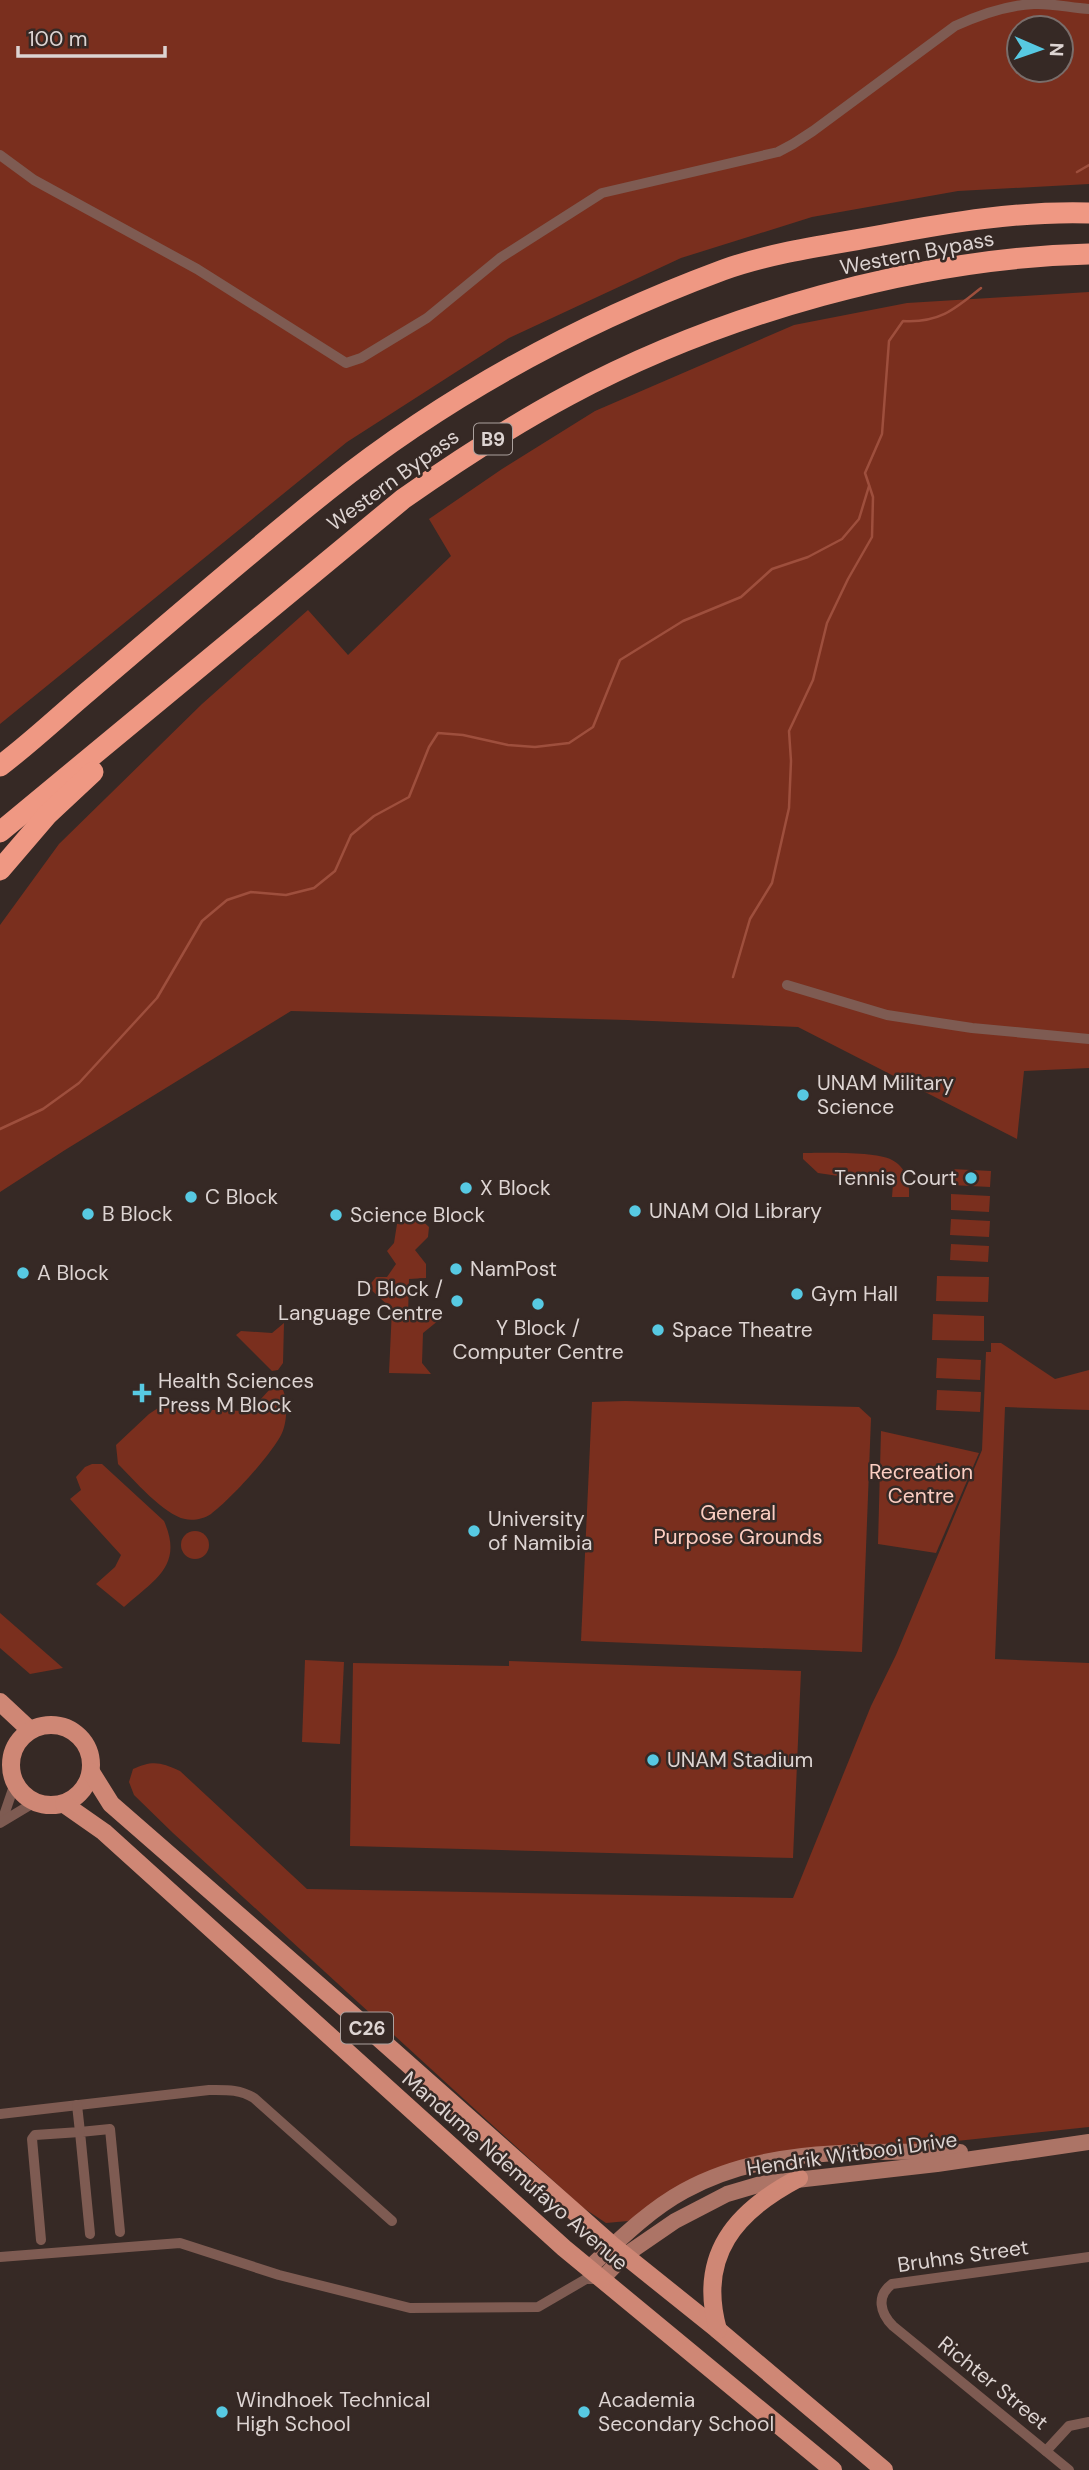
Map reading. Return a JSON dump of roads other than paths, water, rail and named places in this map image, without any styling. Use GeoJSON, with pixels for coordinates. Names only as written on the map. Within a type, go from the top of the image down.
{"type":"FeatureCollection","features":[{"type":"Feature","properties":{"kind":"highway","name":"Western Bypass"},"geometry":{"type":"LineString","coordinates":[[0,764],[36,739],[84,695],[329,490],[435,414],[515,364],[613,314],[724,270],[776,256],[991,216],[1045,212],[1089,213]]}},
{"type":"Feature","properties":{"kind":"highway","name":"Western Bypass"},"geometry":{"type":"LineString","coordinates":[[0,832],[403,499],[466,455],[571,394],[655,355],[754,317],[853,289],[971,265],[1089,254]]}},
{"type":"Feature","properties":{"kind":"highway"},"geometry":{"type":"LineString","coordinates":[[0,870],[62,800],[247,628],[312,572]]}},
{"type":"Feature","properties":{"kind":"main road"},"geometry":{"type":"LineString","coordinates":[[0,1702],[15,1743],[13,1779],[23,1794],[35,1802],[50,1806],[64,1804],[80,1793],[91,1772]]}},
{"type":"Feature","properties":{"kind":"main road","name":"Mandume Ndemufayo Avenue"},"geometry":{"type":"LineString","coordinates":[[15,1743],[42,1726],[61,1726],[79,1735],[87,1747],[91,1772],[111,1804],[618,2251],[718,2330],[884,2470]]}},
{"type":"Feature","properties":{"kind":"main road","name":"Mandume Ndemufayo Avenue"},"geometry":{"type":"LineString","coordinates":[[64,1804],[104,1832],[592,2275],[833,2470]]}},
{"type":"Feature","properties":{"kind":"main road","name":"Hendrik Witbooi Drive"},"geometry":{"type":"LineString","coordinates":[[618,2251],[727,2194],[761,2183],[937,2164],[1089,2142]]}},
{"type":"Feature","properties":{"kind":"main road","name":"Hendrik Witbooi Drive"},"geometry":{"type":"LineString","coordinates":[[592,2275],[682,2192],[725,2172],[789,2158],[871,2152],[1008,2152]]}},
{"type":"Feature","properties":{"kind":"main road"},"geometry":{"type":"LineString","coordinates":[[718,2330],[711,2297],[716,2263],[726,2239],[743,2216],[774,2192],[799,2178]]}},
{"type":"Feature","properties":{"kind":"street"},"geometry":{"type":"LineString","coordinates":[[0,155],[34,180],[197,269],[346,363],[361,358],[427,318],[500,258],[602,193],[778,152],[813,131],[955,26],[966,21],[1004,9],[1035,4],[1089,9]]}},
{"type":"Feature","properties":{"kind":"street"},"geometry":{"type":"LineString","coordinates":[[787,985],[887,1015],[972,1028],[1089,1039]]}},
{"type":"Feature","properties":{"kind":"street"},"geometry":{"type":"LineString","coordinates":[[1,1822],[13,1779]]}},
{"type":"Feature","properties":{"kind":"street"},"geometry":{"type":"LineString","coordinates":[[1,1822],[35,1802]]}},
{"type":"Feature","properties":{"kind":"street"},"geometry":{"type":"LineString","coordinates":[[0,2114],[209,2090],[232,2089],[244,2092],[392,2221]]}},
{"type":"Feature","properties":{"kind":"street"},"geometry":{"type":"LineString","coordinates":[[77,2105],[90,2234]]}},
{"type":"Feature","properties":{"kind":"street"},"geometry":{"type":"LineString","coordinates":[[41,2240],[33,2136],[111,2130],[120,2232]]}},
{"type":"Feature","properties":{"kind":"street"},"geometry":{"type":"LineString","coordinates":[[0,2257],[180,2243],[279,2275],[410,2308],[538,2306],[592,2275]]}},
{"type":"Feature","properties":{"kind":"street","name":"Bruhns Street"},"geometry":{"type":"LineString","coordinates":[[893,2326],[884,2317],[881,2306],[882,2297],[892,2284],[1089,2257]]}},
{"type":"Feature","properties":{"kind":"street","name":"Richter Street"},"geometry":{"type":"LineString","coordinates":[[893,2326],[1069,2470]]}},
{"type":"Feature","properties":{"kind":"street"},"geometry":{"type":"LineString","coordinates":[[1046,2451],[1069,2426],[1089,2422]]}},
{"type":"Feature","properties":{"kind":"waterway"},"geometry":{"type":"LineString","coordinates":[[1077,172],[1089,165]]}},
{"type":"Feature","properties":{"kind":"waterway"},"geometry":{"type":"LineString","coordinates":[[733,977],[750,919],[772,883],[789,808],[789,731],[813,680],[827,623],[872,537],[873,497],[865,473],[882,434],[889,341],[903,321],[927,320],[945,314],[981,288]]}},
{"type":"Feature","properties":{"kind":"waterway"},"geometry":{"type":"LineString","coordinates":[[0,1129],[43,1109],[79,1083],[157,998],[202,921],[227,900],[251,892],[286,895],[314,888],[335,871],[351,835],[374,816],[409,797],[429,747],[438,733],[463,735],[508,745],[535,747],[569,743],[593,727],[620,660],[683,621],[741,597],[772,569],[808,557],[842,539],[859,519],[869,486]]}},
{"type":"Feature","properties":{"kind":"place","name":"UNAM Military Science"},"geometry":{"type":"Point","coordinates":[803,1095]}},
{"type":"Feature","properties":{"kind":"place","name":"Tennis Court"},"geometry":{"type":"Point","coordinates":[971,1178]}},
{"type":"Feature","properties":{"kind":"place","name":"X Block"},"geometry":{"type":"Point","coordinates":[466,1188]}},
{"type":"Feature","properties":{"kind":"place","name":"C Block"},"geometry":{"type":"Point","coordinates":[191,1197]}},
{"type":"Feature","properties":{"kind":"place","name":"UNAM Old Library"},"geometry":{"type":"Point","coordinates":[635,1211]}},
{"type":"Feature","properties":{"kind":"place","name":"B Block"},"geometry":{"type":"Point","coordinates":[88,1214]}},
{"type":"Feature","properties":{"kind":"place","name":"Science Block"},"geometry":{"type":"Point","coordinates":[336,1215]}},
{"type":"Feature","properties":{"kind":"place","name":"NamPost"},"geometry":{"type":"Point","coordinates":[456,1269]}},
{"type":"Feature","properties":{"kind":"place","name":"A Block"},"geometry":{"type":"Point","coordinates":[23,1273]}},
{"type":"Feature","properties":{"kind":"place","name":"Gym Hall"},"geometry":{"type":"Point","coordinates":[797,1294]}},
{"type":"Feature","properties":{"kind":"place","name":"D Block / Language Centre"},"geometry":{"type":"Point","coordinates":[457,1301]}},
{"type":"Feature","properties":{"kind":"place","name":"Y Block / Computer Centre"},"geometry":{"type":"Point","coordinates":[538,1304]}},
{"type":"Feature","properties":{"kind":"place","name":"Space Theatre"},"geometry":{"type":"Point","coordinates":[658,1330]}},
{"type":"Feature","properties":{"kind":"place","name":"Health Sciences Press M Block"},"geometry":{"type":"Point","coordinates":[142,1393]}},
{"type":"Feature","properties":{"kind":"place","name":"University of Namibia"},"geometry":{"type":"Point","coordinates":[474,1531]}},
{"type":"Feature","properties":{"kind":"place","name":"UNAM Stadium"},"geometry":{"type":"Point","coordinates":[653,1760]}},
{"type":"Feature","properties":{"kind":"place","name":"Windhoek Technical High School"},"geometry":{"type":"Point","coordinates":[222,2412]}},
{"type":"Feature","properties":{"kind":"place","name":"Academia Secondary School"},"geometry":{"type":"Point","coordinates":[584,2412]}},
{"type":"Feature","properties":{"kind":"park label","name":"Recreation Centre"},"geometry":{"type":"Point","coordinates":[921,1484]}},
{"type":"Feature","properties":{"kind":"park label","name":"General Purpose Grounds"},"geometry":{"type":"Point","coordinates":[738,1525]}}]}
